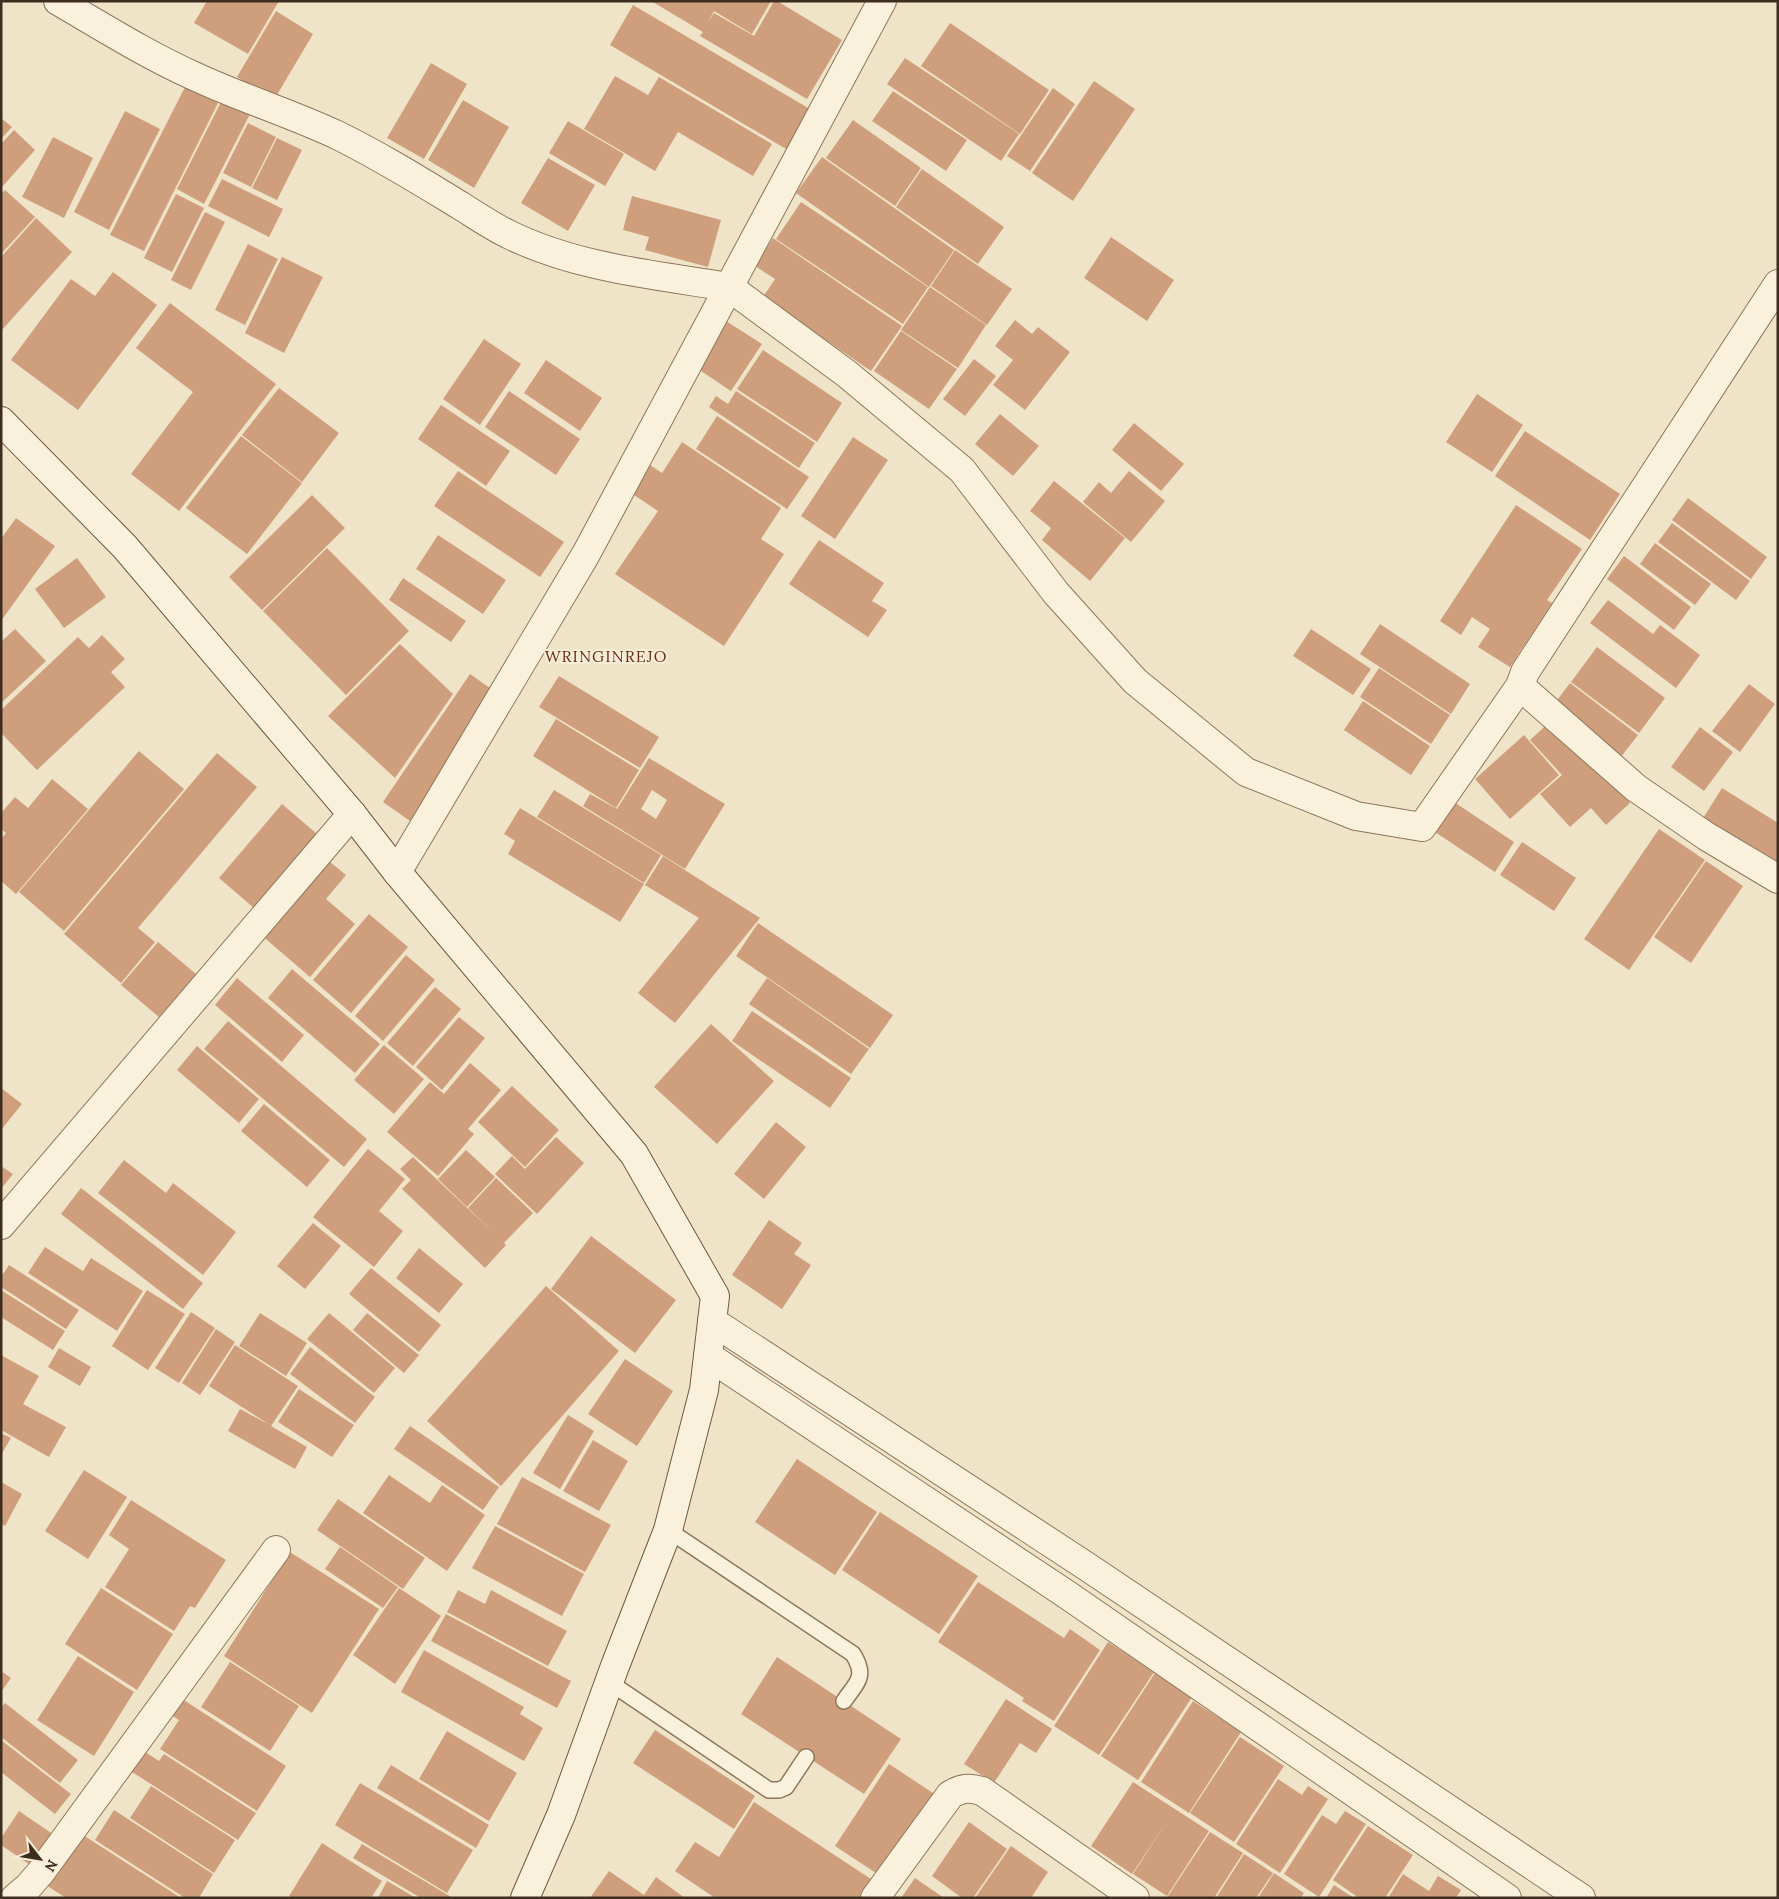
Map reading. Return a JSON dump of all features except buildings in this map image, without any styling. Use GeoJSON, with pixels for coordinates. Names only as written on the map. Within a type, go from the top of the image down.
{"type":"FeatureCollection","features":[{"type":"Feature","properties":{"kind":"street"},"geometry":{"type":"LineString","coordinates":[[58,1],[160,60],[192,76],[311,123],[352,142],[509,235],[554,253],[590,264],[729,287],[847,374],[962,470],[1056,593],[1135,681],[1246,772],[1356,816],[1422,827],[1520,686],[1525,672],[1778,284]]}},
{"type":"Feature","properties":{"kind":"street"},"geometry":{"type":"LineString","coordinates":[[397,872],[586,554],[882,1]]}},
{"type":"Feature","properties":{"kind":"street"},"geometry":{"type":"LineString","coordinates":[[1,421],[125,547],[352,814],[397,872],[634,1154],[715,1296],[704,1390],[668,1530],[560,1815],[525,1898]]}},
{"type":"Feature","properties":{"kind":"street"},"geometry":{"type":"LineString","coordinates":[[1520,686],[1636,788],[1706,836],[1778,879]]}},
{"type":"Feature","properties":{"kind":"street"},"geometry":{"type":"LineString","coordinates":[[1,1225],[352,814]]}},
{"type":"Feature","properties":{"kind":"street"},"geometry":{"type":"LineString","coordinates":[[712,1322],[1086,1566],[1581,1898]]}},
{"type":"Feature","properties":{"kind":"street"},"geometry":{"type":"LineString","coordinates":[[708,1356],[1058,1589],[1507,1898]]}},
{"type":"Feature","properties":{"kind":"street"},"geometry":{"type":"LineString","coordinates":[[14,1898],[28,1887],[41,1872],[276,1550]]}},
{"type":"Feature","properties":{"kind":"street"},"geometry":{"type":"LineString","coordinates":[[875,1898],[950,1795],[960,1789],[972,1788],[982,1791],[1135,1898]]}},
{"type":"Feature","properties":{"kind":"lane"},"geometry":{"type":"LineString","coordinates":[[668,1530],[853,1654],[860,1666],[860,1678],[844,1701]]}},
{"type":"Feature","properties":{"kind":"lane"},"geometry":{"type":"LineString","coordinates":[[609,1682],[769,1790],[779,1790],[786,1787],[806,1757]]}},
{"type":"Feature","properties":{"kind":"district","name":"WRINGINREJO"},"geometry":{"type":"Point","coordinates":[606,656]}}]}
